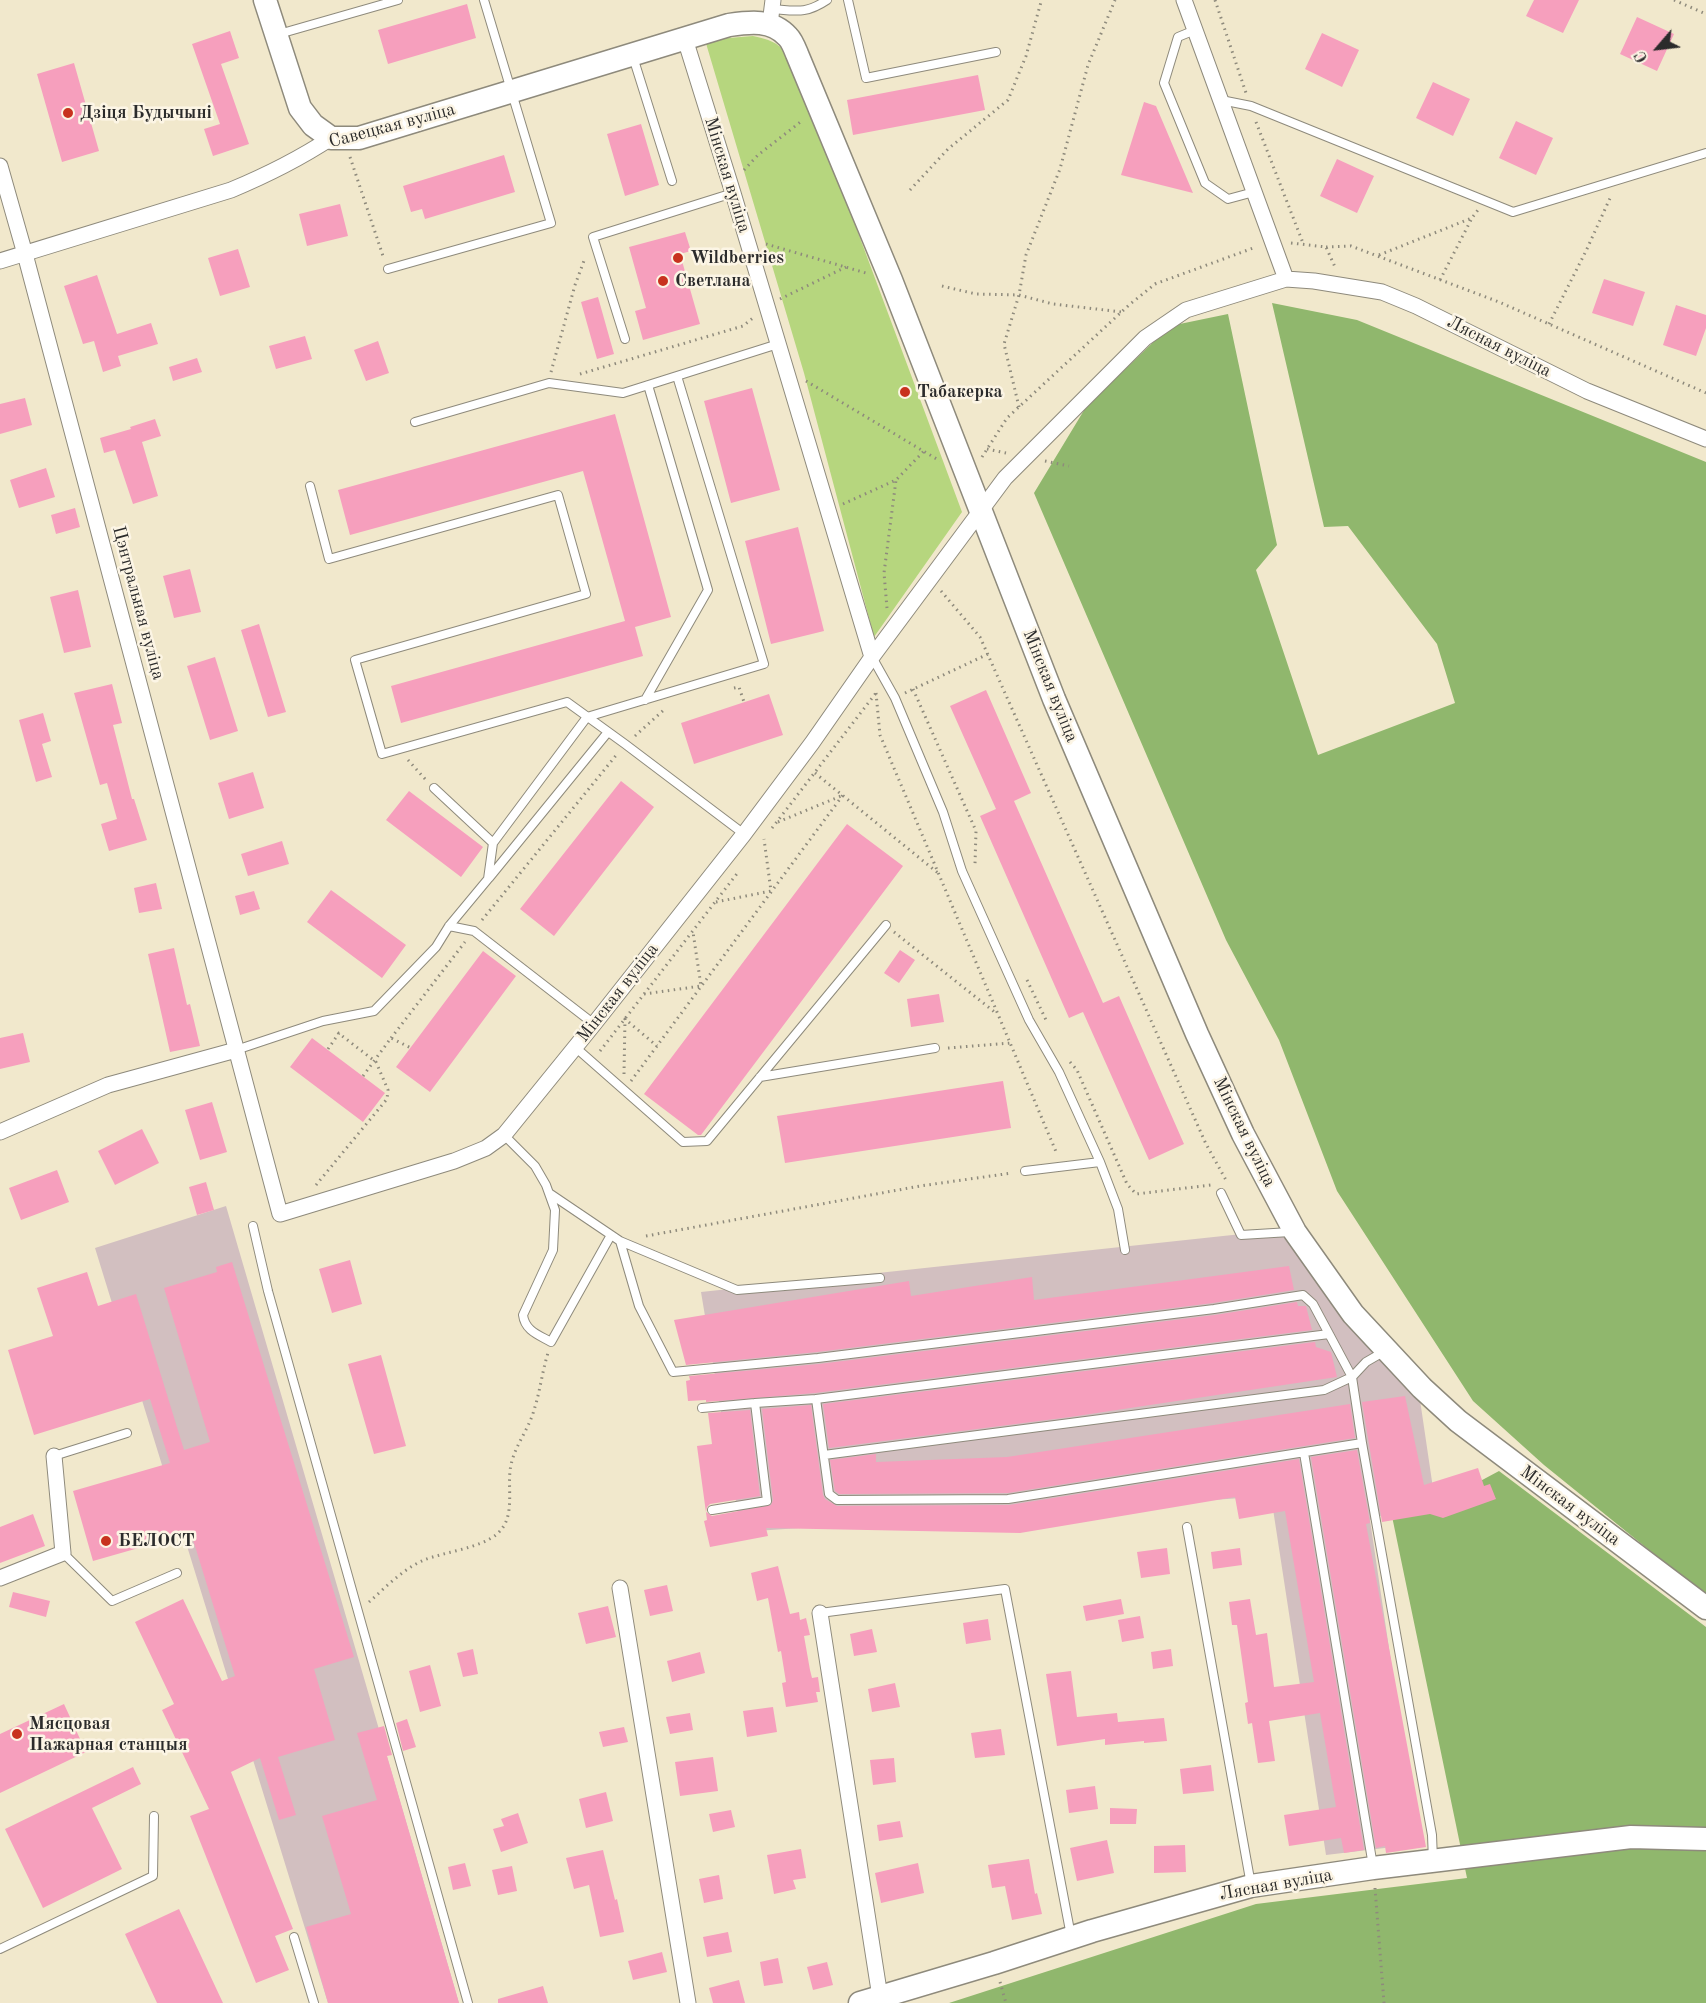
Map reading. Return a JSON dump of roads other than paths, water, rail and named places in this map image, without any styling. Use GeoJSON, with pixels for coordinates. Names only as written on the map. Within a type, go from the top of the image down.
{"type":"FeatureCollection","features":[{"type":"Feature","properties":{"kind":"main road"},"geometry":{"type":"LineString","coordinates":[[265,0],[300,108],[313,125],[338,138]]}},
{"type":"Feature","properties":{"kind":"main road","name":"Савецкая вуліца"},"geometry":{"type":"LineString","coordinates":[[338,138],[359,138],[729,26],[776,17]]}},
{"type":"Feature","properties":{"kind":"main road","name":"Мінская вуліца"},"geometry":{"type":"LineString","coordinates":[[776,17],[798,54],[891,280],[1054,699],[1197,1034],[1244,1134],[1295,1232],[1353,1314],[1422,1388],[1458,1421],[1706,1608]]}},
{"type":"Feature","properties":{"kind":"main road","name":"Лясная вуліца"},"geometry":{"type":"LineString","coordinates":[[870,2000],[1251,1886],[1373,1868],[1631,1837],[1706,1839]]}},
{"type":"Feature","properties":{"kind":"street"},"geometry":{"type":"LineString","coordinates":[[980,512],[1005,478],[1145,338],[1186,310],[1286,279],[1184,0]]}},
{"type":"Feature","properties":{"kind":"street","name":"Мінская вуліца"},"geometry":{"type":"LineString","coordinates":[[685,39],[872,657]]}},
{"type":"Feature","properties":{"kind":"street","name":"Савецкая вуліца"},"geometry":{"type":"LineString","coordinates":[[0,261],[231,190],[300,159],[338,138]]}},
{"type":"Feature","properties":{"kind":"street","name":"Цэнтральная вуліца"},"geometry":{"type":"LineString","coordinates":[[0,166],[280,1215]]}},
{"type":"Feature","properties":{"kind":"street","name":"Лясная вуліца"},"geometry":{"type":"LineString","coordinates":[[1286,279],[1382,292],[1416,306],[1587,391],[1706,439]]}},
{"type":"Feature","properties":{"kind":"street","name":"Мінская вуліца"},"geometry":{"type":"LineString","coordinates":[[280,1215],[454,1161],[486,1148],[504,1134],[744,834],[980,512]]}},
{"type":"Feature","properties":{"kind":"street"},"geometry":{"type":"LineString","coordinates":[[0,1132],[108,1085],[236,1050]]}},
{"type":"Feature","properties":{"kind":"street"},"geometry":{"type":"LineString","coordinates":[[0,1578],[63,1552],[54,1456]]}},
{"type":"Feature","properties":{"kind":"street"},"geometry":{"type":"LineString","coordinates":[[620,1588],[688,2003]]}},
{"type":"Feature","properties":{"kind":"street"},"geometry":{"type":"LineString","coordinates":[[820,1612],[870,2000]]}},
{"type":"Feature","properties":{"kind":"lane"},"geometry":{"type":"LineString","coordinates":[[275,35],[398,0]]}},
{"type":"Feature","properties":{"kind":"lane"},"geometry":{"type":"LineString","coordinates":[[388,269],[551,223],[484,0]]}},
{"type":"Feature","properties":{"kind":"lane"},"geometry":{"type":"LineString","coordinates":[[776,17],[813,9],[827,0]]}},
{"type":"Feature","properties":{"kind":"lane"},"geometry":{"type":"LineString","coordinates":[[848,0],[866,78],[996,52]]}},
{"type":"Feature","properties":{"kind":"lane"},"geometry":{"type":"LineString","coordinates":[[1195,30],[1178,37],[1164,83],[1205,183],[1228,199],[1254,192]]}},
{"type":"Feature","properties":{"kind":"lane"},"geometry":{"type":"LineString","coordinates":[[632,55],[672,181]]}},
{"type":"Feature","properties":{"kind":"lane"},"geometry":{"type":"LineString","coordinates":[[1220,100],[1251,106],[1513,212],[1706,153]]}},
{"type":"Feature","properties":{"kind":"lane"},"geometry":{"type":"LineString","coordinates":[[625,339],[592,237],[732,189]]}},
{"type":"Feature","properties":{"kind":"lane"},"geometry":{"type":"LineString","coordinates":[[415,422],[549,383],[624,393],[778,344]]}},
{"type":"Feature","properties":{"kind":"lane"},"geometry":{"type":"LineString","coordinates":[[488,879],[493,843],[587,717],[764,664],[677,375]]}},
{"type":"Feature","properties":{"kind":"lane"},"geometry":{"type":"LineString","coordinates":[[645,700],[708,590],[648,385]]}},
{"type":"Feature","properties":{"kind":"lane"},"geometry":{"type":"LineString","coordinates":[[310,486],[329,559],[558,495],[586,594],[355,660],[382,754],[567,702],[744,834]]}},
{"type":"Feature","properties":{"kind":"lane"},"geometry":{"type":"LineString","coordinates":[[872,657],[895,698],[943,812],[962,871],[1029,1020],[1059,1071],[1100,1162],[1118,1209],[1125,1250]]}},
{"type":"Feature","properties":{"kind":"lane"},"geometry":{"type":"LineString","coordinates":[[236,1050],[323,1021],[374,1011],[436,947],[449,926],[608,732]]}},
{"type":"Feature","properties":{"kind":"lane"},"geometry":{"type":"LineString","coordinates":[[434,788],[493,843]]}},
{"type":"Feature","properties":{"kind":"lane"},"geometry":{"type":"LineString","coordinates":[[575,1047],[682,1142],[707,1142],[886,925]]}},
{"type":"Feature","properties":{"kind":"lane"},"geometry":{"type":"LineString","coordinates":[[449,926],[474,931],[594,1024]]}},
{"type":"Feature","properties":{"kind":"lane"},"geometry":{"type":"LineString","coordinates":[[760,1077],[934,1048]]}},
{"type":"Feature","properties":{"kind":"lane"},"geometry":{"type":"LineString","coordinates":[[504,1134],[535,1166],[549,1192],[555,1210],[553,1250],[523,1315],[524,1323],[530,1330],[551,1342],[611,1235]]}},
{"type":"Feature","properties":{"kind":"lane"},"geometry":{"type":"LineString","coordinates":[[1025,1171],[1100,1162]]}},
{"type":"Feature","properties":{"kind":"lane"},"geometry":{"type":"LineString","coordinates":[[549,1192],[620,1241],[737,1290],[880,1278]]}},
{"type":"Feature","properties":{"kind":"lane"},"geometry":{"type":"LineString","coordinates":[[1221,1193],[1241,1234],[1295,1232]]}},
{"type":"Feature","properties":{"kind":"lane"},"geometry":{"type":"LineString","coordinates":[[253,1226],[268,1291],[468,2003]]}},
{"type":"Feature","properties":{"kind":"lane"},"geometry":{"type":"LineString","coordinates":[[620,1241],[639,1306],[673,1372],[818,1358],[1203,1311],[1303,1295],[1313,1304],[1352,1377],[1432,1834],[1433,1861]]}},
{"type":"Feature","properties":{"kind":"lane"},"geometry":{"type":"LineString","coordinates":[[702,1408],[816,1399],[1329,1335]]}},
{"type":"Feature","properties":{"kind":"lane"},"geometry":{"type":"LineString","coordinates":[[824,1455],[1324,1390],[1352,1377],[1366,1362],[1386,1350]]}},
{"type":"Feature","properties":{"kind":"lane"},"geometry":{"type":"LineString","coordinates":[[816,1399],[829,1494],[837,1500],[1008,1499],[1304,1454],[1362,1443]]}},
{"type":"Feature","properties":{"kind":"lane"},"geometry":{"type":"LineString","coordinates":[[712,1510],[767,1501],[755,1403]]}},
{"type":"Feature","properties":{"kind":"lane"},"geometry":{"type":"LineString","coordinates":[[54,1456],[126,1433]]}},
{"type":"Feature","properties":{"kind":"lane"},"geometry":{"type":"LineString","coordinates":[[1304,1454],[1373,1868]]}},
{"type":"Feature","properties":{"kind":"lane"},"geometry":{"type":"LineString","coordinates":[[1187,1527],[1251,1886]]}},
{"type":"Feature","properties":{"kind":"lane"},"geometry":{"type":"LineString","coordinates":[[63,1552],[112,1601],[177,1573]]}},
{"type":"Feature","properties":{"kind":"lane"},"geometry":{"type":"LineString","coordinates":[[820,1612],[1005,1589],[1071,1938]]}},
{"type":"Feature","properties":{"kind":"lane"},"geometry":{"type":"LineString","coordinates":[[0,1949],[153,1876],[154,1816]]}},
{"type":"Feature","properties":{"kind":"lane"},"geometry":{"type":"LineString","coordinates":[[294,1937],[314,2003]]}},
{"type":"Feature","properties":{"kind":"place","name":"Дзіця Будычыні"},"geometry":{"type":"Point","coordinates":[68,113]}},
{"type":"Feature","properties":{"kind":"place","name":"Wildberries"},"geometry":{"type":"Point","coordinates":[678,258]}},
{"type":"Feature","properties":{"kind":"place","name":"Светлана"},"geometry":{"type":"Point","coordinates":[663,281]}},
{"type":"Feature","properties":{"kind":"place","name":"Табакерка"},"geometry":{"type":"Point","coordinates":[905,392]}},
{"type":"Feature","properties":{"kind":"place","name":"БЕЛОСТ"},"geometry":{"type":"Point","coordinates":[106,1541]}},
{"type":"Feature","properties":{"kind":"place","name":"Мясцовая Пажарная станцыя"},"geometry":{"type":"Point","coordinates":[17,1734]}}]}
